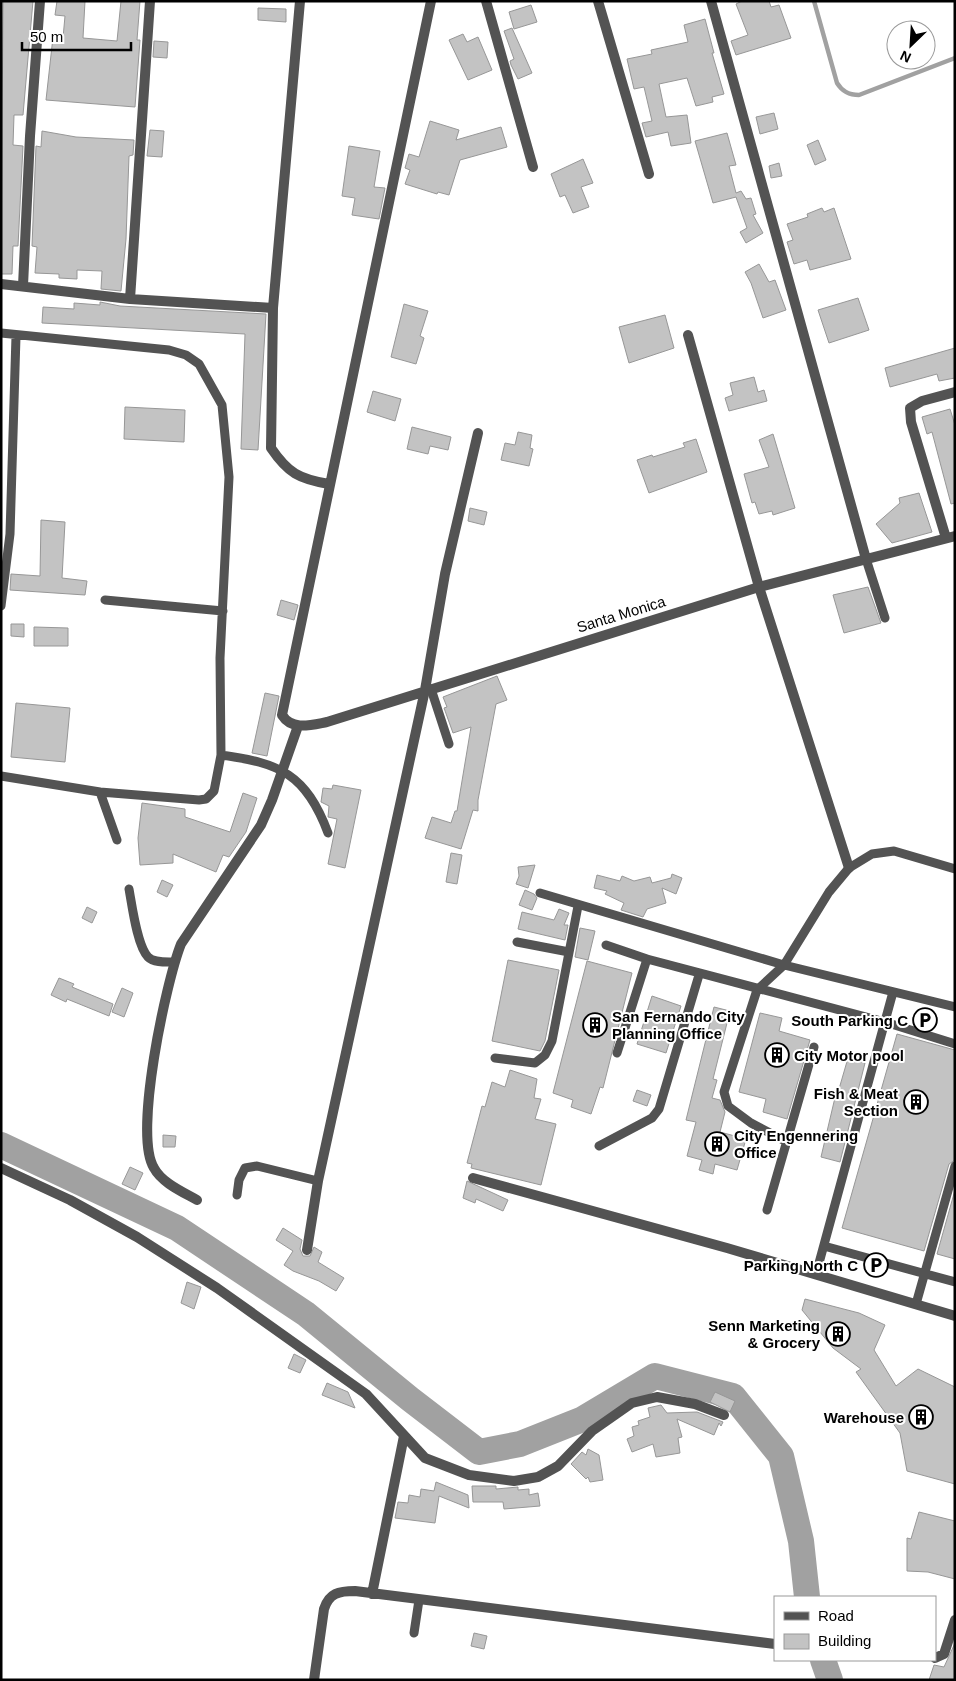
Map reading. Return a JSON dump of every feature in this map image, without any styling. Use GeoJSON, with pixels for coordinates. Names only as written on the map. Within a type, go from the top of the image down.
{"type":"FeatureCollection","features":[{"type":"Feature","properties":{"kind":"street"},"geometry":{"type":"LineString","coordinates":[[23,286],[30,136],[40,1]]}},
{"type":"Feature","properties":{"kind":"street"},"geometry":{"type":"LineString","coordinates":[[130,299],[150,1]]}},
{"type":"Feature","properties":{"kind":"street"},"geometry":{"type":"LineString","coordinates":[[300,1],[273,308],[271,448],[291,472],[308,481],[329,484]]}},
{"type":"Feature","properties":{"kind":"street"},"geometry":{"type":"LineString","coordinates":[[197,1200],[171,1184],[154,1169],[147,1141],[146,1123],[160,1030],[174,962],[181,944],[261,824],[298,726],[285,720],[282,715],[431,1]]}},
{"type":"Feature","properties":{"kind":"street"},"geometry":{"type":"LineString","coordinates":[[486,1],[533,167]]}},
{"type":"Feature","properties":{"kind":"street"},"geometry":{"type":"LineString","coordinates":[[598,1],[649,174]]}},
{"type":"Feature","properties":{"kind":"street"},"geometry":{"type":"LineString","coordinates":[[711,1],[866,559]]}},
{"type":"Feature","properties":{"kind":"street"},"geometry":{"type":"LineString","coordinates":[[1,284],[130,299],[273,308]]}},
{"type":"Feature","properties":{"kind":"street"},"geometry":{"type":"LineString","coordinates":[[688,335],[759,587],[849,868]]}},
{"type":"Feature","properties":{"kind":"street"},"geometry":{"type":"LineString","coordinates":[[950,537],[911,422],[910,408],[922,401],[955,392]]}},
{"type":"Feature","properties":{"kind":"street"},"geometry":{"type":"LineString","coordinates":[[307,1250],[318,1181],[428,690],[436,615],[478,433]]}},
{"type":"Feature","properties":{"kind":"street","name":"Santa Monica"},"geometry":{"type":"LineString","coordinates":[[298,726],[327,722],[759,587],[950,537]]}},
{"type":"Feature","properties":{"kind":"street"},"geometry":{"type":"LineString","coordinates":[[1,1168],[70,1200],[137,1236],[217,1288],[366,1394],[425,1458],[470,1475],[514,1481],[538,1477],[558,1466],[592,1431],[632,1403],[657,1397],[695,1404],[724,1415]]}},
{"type":"Feature","properties":{"kind":"street"},"geometry":{"type":"LineString","coordinates":[[473,1178],[816,1274],[955,1316]]}},
{"type":"Feature","properties":{"kind":"street"},"geometry":{"type":"LineString","coordinates":[[372,1594],[404,1436]]}},
{"type":"Feature","properties":{"kind":"street"},"geometry":{"type":"LineString","coordinates":[[314,1680],[327,1599],[339,1591],[770,1644]]}},
{"type":"Feature","properties":{"kind":"street"},"geometry":{"type":"LineString","coordinates":[[936,1658],[944,1654],[955,1620]]}},
{"type":"Feature","properties":{"kind":"lane"},"geometry":{"type":"LineString","coordinates":[[1,333],[169,350],[186,355],[199,364],[222,405],[228,477],[220,658],[221,755],[214,790],[206,799],[186,800],[100,792],[1,776]]}},
{"type":"Feature","properties":{"kind":"lane"},"geometry":{"type":"LineString","coordinates":[[1,606],[16,336]]}},
{"type":"Feature","properties":{"kind":"lane"},"geometry":{"type":"LineString","coordinates":[[866,559],[885,618]]}},
{"type":"Feature","properties":{"kind":"lane"},"geometry":{"type":"LineString","coordinates":[[105,600],[223,611]]}},
{"type":"Feature","properties":{"kind":"lane"},"geometry":{"type":"LineString","coordinates":[[428,690],[449,744]]}},
{"type":"Feature","properties":{"kind":"lane"},"geometry":{"type":"LineString","coordinates":[[221,755],[250,759],[282,770],[311,796],[328,833]]}},
{"type":"Feature","properties":{"kind":"lane"},"geometry":{"type":"LineString","coordinates":[[100,792],[118,840]]}},
{"type":"Feature","properties":{"kind":"lane"},"geometry":{"type":"LineString","coordinates":[[787,1142],[751,1123],[728,1106],[724,1092],[757,990],[784,965],[829,892],[849,868],[872,854],[894,851],[955,869]]}},
{"type":"Feature","properties":{"kind":"lane"},"geometry":{"type":"LineString","coordinates":[[129,889],[145,953],[157,962],[174,962]]}},
{"type":"Feature","properties":{"kind":"lane"},"geometry":{"type":"LineString","coordinates":[[540,893],[578,906],[784,965],[955,1007]]}},
{"type":"Feature","properties":{"kind":"lane"},"geometry":{"type":"LineString","coordinates":[[496,1058],[535,1063],[545,1055],[552,1041],[578,906]]}},
{"type":"Feature","properties":{"kind":"lane"},"geometry":{"type":"LineString","coordinates":[[517,942],[569,952]]}},
{"type":"Feature","properties":{"kind":"lane"},"geometry":{"type":"LineString","coordinates":[[606,945],[699,975],[885,1022],[955,1044]]}},
{"type":"Feature","properties":{"kind":"lane"},"geometry":{"type":"LineString","coordinates":[[617,1053],[648,959]]}},
{"type":"Feature","properties":{"kind":"lane"},"geometry":{"type":"LineString","coordinates":[[599,1146],[652,1118],[659,1109],[699,975]]}},
{"type":"Feature","properties":{"kind":"lane"},"geometry":{"type":"LineString","coordinates":[[816,1274],[893,992]]}},
{"type":"Feature","properties":{"kind":"lane"},"geometry":{"type":"LineString","coordinates":[[767,1210],[814,1047]]}},
{"type":"Feature","properties":{"kind":"lane"},"geometry":{"type":"LineString","coordinates":[[237,1195],[239,1180],[245,1168],[257,1166],[318,1181]]}},
{"type":"Feature","properties":{"kind":"lane"},"geometry":{"type":"LineString","coordinates":[[916,1304],[955,1166]]}},
{"type":"Feature","properties":{"kind":"lane"},"geometry":{"type":"LineString","coordinates":[[824,1246],[955,1282]]}},
{"type":"Feature","properties":{"kind":"lane"},"geometry":{"type":"LineString","coordinates":[[414,1633],[419,1600]]}},
{"type":"Feature","properties":{"kind":"building"},"geometry":{"type":"Polygon","coordinates":[[[3,1],[33,1],[23,115],[14,115],[13,145],[23,146],[18,246],[13,246],[12,274],[1,274],[3,1]]]}},
{"type":"Feature","properties":{"kind":"building"},"geometry":{"type":"Polygon","coordinates":[[[57,1],[85,1],[83,38],[117,41],[121,1],[140,1],[137,40],[140,40],[135,107],[46,100],[53,37],[63,38],[65,16],[55,15],[57,1]]]}},
{"type":"Feature","properties":{"kind":"building"},"geometry":{"type":"Polygon","coordinates":[[[742,1],[769,1],[771,7],[779,5],[791,38],[736,55],[731,41],[748,35],[736,4],[742,1]]]}},
{"type":"Feature","properties":{"kind":"building"},"geometry":{"type":"Polygon","coordinates":[[[531,5],[537,22],[514,29],[509,12],[531,5]]]}},
{"type":"Feature","properties":{"kind":"building"},"geometry":{"type":"Polygon","coordinates":[[[258,8],[286,9],[286,22],[258,20],[258,8]]]}},
{"type":"Feature","properties":{"kind":"building"},"geometry":{"type":"Polygon","coordinates":[[[705,19],[714,53],[712,53],[724,94],[712,97],[713,102],[696,106],[687,78],[659,84],[666,117],[687,115],[691,143],[671,146],[668,132],[646,137],[642,123],[652,121],[644,87],[634,89],[627,59],[652,54],[651,50],[688,42],[684,25],[705,19]]]}},
{"type":"Feature","properties":{"kind":"building"},"geometry":{"type":"Polygon","coordinates":[[[512,28],[532,73],[518,79],[511,65],[510,61],[514,59],[504,31],[512,28]]]}},
{"type":"Feature","properties":{"kind":"building"},"geometry":{"type":"Polygon","coordinates":[[[463,34],[467,42],[478,37],[492,70],[468,80],[449,40],[463,34]]]}},
{"type":"Feature","properties":{"kind":"building"},"geometry":{"type":"Polygon","coordinates":[[[154,41],[168,42],[167,58],[153,57],[154,41]]]}},
{"type":"Feature","properties":{"kind":"building"},"geometry":{"type":"Polygon","coordinates":[[[774,113],[778,129],[760,134],[756,117],[774,113]]]}},
{"type":"Feature","properties":{"kind":"building"},"geometry":{"type":"Polygon","coordinates":[[[430,121],[459,130],[456,140],[501,127],[507,147],[460,160],[449,195],[438,192],[437,194],[405,184],[410,170],[405,168],[409,154],[419,157],[430,121]]]}},
{"type":"Feature","properties":{"kind":"building"},"geometry":{"type":"Polygon","coordinates":[[[150,130],[164,131],[162,157],[147,156],[150,130]]]}},
{"type":"Feature","properties":{"kind":"building"},"geometry":{"type":"Polygon","coordinates":[[[42,131],[76,137],[134,140],[133,155],[129,156],[126,239],[121,291],[101,289],[102,271],[77,270],[77,279],[59,278],[59,274],[35,273],[37,247],[32,246],[36,146],[41,147],[42,131]]]}},
{"type":"Feature","properties":{"kind":"building"},"geometry":{"type":"Polygon","coordinates":[[[727,133],[736,165],[729,166],[736,193],[741,191],[746,199],[751,198],[756,214],[753,215],[763,233],[746,243],[740,232],[747,228],[736,197],[713,203],[695,141],[727,133]]]}},
{"type":"Feature","properties":{"kind":"building"},"geometry":{"type":"Polygon","coordinates":[[[818,140],[826,160],[815,165],[807,145],[818,140]]]}},
{"type":"Feature","properties":{"kind":"building"},"geometry":{"type":"Polygon","coordinates":[[[349,146],[380,151],[374,187],[385,188],[379,219],[352,215],[355,198],[342,196],[349,146]]]}},
{"type":"Feature","properties":{"kind":"building"},"geometry":{"type":"Polygon","coordinates":[[[583,159],[593,183],[581,187],[589,207],[573,213],[565,195],[560,197],[551,174],[583,159]]]}},
{"type":"Feature","properties":{"kind":"building"},"geometry":{"type":"Polygon","coordinates":[[[779,163],[782,176],[771,178],[769,166],[779,163]]]}},
{"type":"Feature","properties":{"kind":"building"},"geometry":{"type":"Polygon","coordinates":[[[822,208],[824,212],[834,208],[851,259],[810,270],[807,260],[794,264],[787,242],[793,240],[787,224],[808,217],[807,214],[822,208]]]}},
{"type":"Feature","properties":{"kind":"building"},"geometry":{"type":"Polygon","coordinates":[[[759,264],[769,282],[775,280],[786,310],[763,318],[751,283],[745,272],[759,264]]]}},
{"type":"Feature","properties":{"kind":"building"},"geometry":{"type":"Polygon","coordinates":[[[858,298],[869,330],[829,343],[818,310],[858,298]]]}},
{"type":"Feature","properties":{"kind":"building"},"geometry":{"type":"Polygon","coordinates":[[[100,302],[120,306],[266,314],[258,450],[241,449],[245,334],[42,323],[43,307],[74,309],[74,303],[100,305],[100,302]]]}},
{"type":"Feature","properties":{"kind":"building"},"geometry":{"type":"Polygon","coordinates":[[[404,304],[428,311],[420,336],[424,338],[416,364],[391,357],[404,304]]]}},
{"type":"Feature","properties":{"kind":"building"},"geometry":{"type":"Polygon","coordinates":[[[665,315],[674,348],[629,363],[619,327],[665,315]]]}},
{"type":"Feature","properties":{"kind":"building"},"geometry":{"type":"Polygon","coordinates":[[[955,348],[955,378],[939,381],[937,374],[890,387],[885,368],[955,348]]]}},
{"type":"Feature","properties":{"kind":"building"},"geometry":{"type":"Polygon","coordinates":[[[754,377],[758,392],[764,390],[767,401],[729,411],[725,398],[733,395],[730,383],[754,377]]]}},
{"type":"Feature","properties":{"kind":"building"},"geometry":{"type":"Polygon","coordinates":[[[373,391],[401,399],[395,421],[367,412],[373,391]]]}},
{"type":"Feature","properties":{"kind":"building"},"geometry":{"type":"Polygon","coordinates":[[[125,407],[185,410],[184,442],[124,439],[125,407]]]}},
{"type":"Feature","properties":{"kind":"building"},"geometry":{"type":"Polygon","coordinates":[[[950,409],[955,425],[955,503],[951,504],[932,432],[927,434],[922,417],[950,409]]]}},
{"type":"Feature","properties":{"kind":"building"},"geometry":{"type":"Polygon","coordinates":[[[412,427],[451,437],[448,450],[430,446],[428,454],[407,449],[412,427]]]}},
{"type":"Feature","properties":{"kind":"building"},"geometry":{"type":"Polygon","coordinates":[[[518,432],[532,435],[530,448],[533,449],[529,466],[501,460],[505,443],[515,445],[518,432]]]}},
{"type":"Feature","properties":{"kind":"building"},"geometry":{"type":"Polygon","coordinates":[[[773,434],[795,508],[773,515],[772,511],[759,514],[755,502],[752,503],[744,474],[769,467],[759,440],[773,434]]]}},
{"type":"Feature","properties":{"kind":"building"},"geometry":{"type":"Polygon","coordinates":[[[696,439],[707,472],[649,493],[637,460],[685,447],[683,443],[696,439]]]}},
{"type":"Feature","properties":{"kind":"building"},"geometry":{"type":"Polygon","coordinates":[[[919,493],[932,532],[892,543],[876,524],[900,503],[899,498],[919,493]]]}},
{"type":"Feature","properties":{"kind":"building"},"geometry":{"type":"Polygon","coordinates":[[[470,508],[487,512],[484,525],[468,521],[470,508]]]}},
{"type":"Feature","properties":{"kind":"building"},"geometry":{"type":"Polygon","coordinates":[[[41,520],[65,522],[62,578],[87,581],[85,595],[10,590],[11,574],[40,576],[41,520]]]}},
{"type":"Feature","properties":{"kind":"building"},"geometry":{"type":"Polygon","coordinates":[[[868,587],[881,623],[844,633],[833,595],[868,587]]]}},
{"type":"Feature","properties":{"kind":"building"},"geometry":{"type":"Polygon","coordinates":[[[281,600],[298,605],[294,620],[277,615],[281,600]]]}},
{"type":"Feature","properties":{"kind":"building"},"geometry":{"type":"Polygon","coordinates":[[[11,624],[24,624],[24,637],[11,636],[11,624]]]}},
{"type":"Feature","properties":{"kind":"building"},"geometry":{"type":"Polygon","coordinates":[[[34,627],[68,628],[68,646],[34,646],[34,627]]]}},
{"type":"Feature","properties":{"kind":"building"},"geometry":{"type":"Polygon","coordinates":[[[497,676],[507,700],[496,704],[478,800],[478,811],[473,810],[461,849],[425,838],[432,817],[451,823],[455,811],[457,811],[471,727],[453,733],[444,708],[447,707],[443,697],[497,676]]]}},
{"type":"Feature","properties":{"kind":"building"},"geometry":{"type":"Polygon","coordinates":[[[265,693],[279,696],[267,756],[252,753],[265,693]]]}},
{"type":"Feature","properties":{"kind":"building"},"geometry":{"type":"Polygon","coordinates":[[[16,703],[70,708],[65,762],[11,757],[16,703]]]}},
{"type":"Feature","properties":{"kind":"building"},"geometry":{"type":"Polygon","coordinates":[[[333,785],[361,790],[345,868],[328,864],[337,819],[328,817],[329,806],[321,802],[323,788],[332,789],[333,785]]]}},
{"type":"Feature","properties":{"kind":"building"},"geometry":{"type":"Polygon","coordinates":[[[243,793],[257,798],[246,832],[229,857],[223,855],[216,872],[173,854],[173,863],[140,865],[138,838],[142,803],[185,809],[185,817],[230,832],[243,793]]]}},
{"type":"Feature","properties":{"kind":"building"},"geometry":{"type":"Polygon","coordinates":[[[451,853],[462,855],[457,884],[446,882],[451,853]]]}},
{"type":"Feature","properties":{"kind":"building"},"geometry":{"type":"Polygon","coordinates":[[[535,865],[528,888],[516,884],[519,876],[518,867],[535,865]]]}},
{"type":"Feature","properties":{"kind":"building"},"geometry":{"type":"Polygon","coordinates":[[[672,874],[682,878],[676,894],[662,888],[666,903],[647,909],[643,917],[621,910],[624,903],[605,894],[607,891],[594,888],[597,875],[620,881],[622,876],[634,881],[650,877],[652,883],[671,878],[672,874]]]}},
{"type":"Feature","properties":{"kind":"building"},"geometry":{"type":"Polygon","coordinates":[[[162,880],[173,885],[167,897],[157,892],[162,880]]]}},
{"type":"Feature","properties":{"kind":"building"},"geometry":{"type":"Polygon","coordinates":[[[525,890],[534,894],[537,898],[532,910],[519,905],[525,890]]]}},
{"type":"Feature","properties":{"kind":"building"},"geometry":{"type":"Polygon","coordinates":[[[87,907],[97,912],[92,923],[82,918],[87,907]]]}},
{"type":"Feature","properties":{"kind":"building"},"geometry":{"type":"Polygon","coordinates":[[[559,909],[569,913],[564,925],[568,925],[565,940],[518,929],[522,912],[554,920],[559,909]]]}},
{"type":"Feature","properties":{"kind":"building"},"geometry":{"type":"Polygon","coordinates":[[[580,928],[595,931],[588,960],[575,957],[580,928]]]}},
{"type":"Feature","properties":{"kind":"building"},"geometry":{"type":"Polygon","coordinates":[[[508,960],[559,970],[545,1041],[540,1051],[492,1041],[508,960]]]}},
{"type":"Feature","properties":{"kind":"building","name":"San Fernando City Planning Office"},"geometry":{"type":"Polygon","coordinates":[[[587,961],[632,973],[603,1088],[600,1087],[591,1114],[571,1107],[573,1100],[553,1093],[587,961]]]}},
{"type":"Feature","properties":{"kind":"building"},"geometry":{"type":"Polygon","coordinates":[[[59,978],[74,984],[72,987],[113,1004],[109,1016],[67,999],[66,1002],[51,995],[59,978]]]}},
{"type":"Feature","properties":{"kind":"building"},"geometry":{"type":"Polygon","coordinates":[[[122,988],[133,993],[124,1017],[112,1012],[122,988]]]}},
{"type":"Feature","properties":{"kind":"building"},"geometry":{"type":"Polygon","coordinates":[[[652,996],[681,1006],[666,1053],[637,1044],[652,996]]]}},
{"type":"Feature","properties":{"kind":"building"},"geometry":{"type":"Polygon","coordinates":[[[714,1007],[730,1011],[713,1079],[717,1080],[712,1098],[720,1100],[725,1112],[720,1132],[746,1139],[737,1170],[715,1164],[713,1174],[699,1170],[702,1160],[687,1156],[696,1122],[686,1120],[714,1007]]]}},
{"type":"Feature","properties":{"kind":"building","name":"City Motor pool"},"geometry":{"type":"Polygon","coordinates":[[[760,1013],[782,1018],[779,1031],[810,1040],[787,1119],[763,1112],[766,1099],[739,1092],[760,1013]]]}},
{"type":"Feature","properties":{"kind":"building","name":"Fish & Meat Section"},"geometry":{"type":"Polygon","coordinates":[[[897,1034],[955,1050],[955,1160],[949,1164],[924,1251],[842,1228],[897,1034]]]}},
{"type":"Feature","properties":{"kind":"building"},"geometry":{"type":"Polygon","coordinates":[[[848,1058],[865,1063],[840,1162],[821,1157],[837,1089],[839,1089],[848,1058]]]}},
{"type":"Feature","properties":{"kind":"building"},"geometry":{"type":"Polygon","coordinates":[[[510,1070],[537,1079],[534,1098],[541,1099],[535,1119],[556,1124],[541,1185],[471,1168],[472,1164],[467,1163],[482,1106],[485,1107],[492,1082],[505,1087],[510,1070]]]}},
{"type":"Feature","properties":{"kind":"building"},"geometry":{"type":"Polygon","coordinates":[[[637,1090],[651,1095],[647,1106],[633,1101],[637,1090]]]}},
{"type":"Feature","properties":{"kind":"building"},"geometry":{"type":"Polygon","coordinates":[[[163,1135],[176,1136],[175,1147],[163,1147],[163,1135]]]}},
{"type":"Feature","properties":{"kind":"building"},"geometry":{"type":"Polygon","coordinates":[[[130,1167],[143,1173],[135,1190],[122,1184],[130,1167]]]}},
{"type":"Feature","properties":{"kind":"building"},"geometry":{"type":"Polygon","coordinates":[[[467,1181],[508,1200],[503,1211],[476,1199],[475,1203],[463,1198],[467,1181]]]}},
{"type":"Feature","properties":{"kind":"building"},"geometry":{"type":"Polygon","coordinates":[[[955,1190],[955,1259],[937,1254],[955,1190]]]}},
{"type":"Feature","properties":{"kind":"building"},"geometry":{"type":"Polygon","coordinates":[[[283,1228],[302,1240],[300,1249],[303,1256],[310,1256],[314,1247],[322,1252],[318,1262],[344,1278],[336,1291],[284,1265],[293,1251],[276,1240],[283,1228]]]}},
{"type":"Feature","properties":{"kind":"building"},"geometry":{"type":"Polygon","coordinates":[[[187,1282],[201,1287],[194,1309],[181,1303],[187,1282]]]}},
{"type":"Feature","properties":{"kind":"building","name":"Warehouse"},"geometry":{"type":"Polygon","coordinates":[[[805,1299],[859,1313],[885,1325],[874,1350],[896,1386],[918,1369],[955,1387],[955,1484],[907,1471],[900,1433],[856,1372],[861,1369],[833,1348],[802,1310],[805,1299]]]}},
{"type":"Feature","properties":{"kind":"building"},"geometry":{"type":"Polygon","coordinates":[[[294,1354],[306,1360],[300,1373],[288,1368],[294,1354]]]}},
{"type":"Feature","properties":{"kind":"building"},"geometry":{"type":"Polygon","coordinates":[[[327,1383],[348,1392],[355,1408],[322,1395],[327,1383]]]}},
{"type":"Feature","properties":{"kind":"building"},"geometry":{"type":"Polygon","coordinates":[[[715,1392],[735,1401],[730,1412],[710,1402],[715,1392]]]}},
{"type":"Feature","properties":{"kind":"building"},"geometry":{"type":"Polygon","coordinates":[[[661,1405],[667,1413],[697,1412],[723,1422],[721,1426],[719,1423],[714,1435],[677,1419],[682,1437],[678,1438],[680,1453],[656,1457],[653,1444],[632,1452],[627,1439],[634,1436],[632,1427],[639,1425],[638,1421],[650,1417],[648,1408],[661,1405]]]}},
{"type":"Feature","properties":{"kind":"building"},"geometry":{"type":"Polygon","coordinates":[[[588,1449],[599,1455],[603,1480],[590,1482],[588,1477],[586,1479],[571,1464],[582,1452],[586,1455],[588,1449]]]}},
{"type":"Feature","properties":{"kind":"building"},"geometry":{"type":"Polygon","coordinates":[[[436,1482],[468,1495],[469,1508],[439,1496],[435,1523],[395,1518],[398,1502],[408,1503],[409,1495],[420,1497],[421,1489],[434,1491],[436,1482]]]}},
{"type":"Feature","properties":{"kind":"building"},"geometry":{"type":"Polygon","coordinates":[[[472,1486],[496,1486],[496,1489],[518,1487],[518,1490],[529,1489],[529,1495],[538,1493],[540,1506],[504,1509],[503,1502],[473,1502],[472,1486]]]}},
{"type":"Feature","properties":{"kind":"building"},"geometry":{"type":"Polygon","coordinates":[[[919,1512],[955,1521],[955,1579],[928,1572],[907,1571],[907,1538],[911,1539],[919,1512]]]}},
{"type":"Feature","properties":{"kind":"building"},"geometry":{"type":"Polygon","coordinates":[[[474,1633],[487,1636],[484,1649],[471,1646],[474,1633]]]}},
{"type":"Feature","properties":{"kind":"building"},"geometry":{"type":"Polygon","coordinates":[[[955,1643],[955,1680],[929,1680],[934,1665],[944,1667],[955,1643]]]}},
{"type":"Feature","properties":{"kind":"waterway"},"geometry":{"type":"LineString","coordinates":[[814,1],[837,83],[843,90],[849,93],[859,95],[955,58]]}},
{"type":"Feature","properties":{"kind":"waterway"},"geometry":{"type":"LineString","coordinates":[[1,1145],[177,1228],[306,1314],[410,1399],[479,1452],[520,1444],[583,1419],[655,1376],[733,1396],[781,1456],[801,1541],[807,1596]]}},
{"type":"Feature","properties":{"kind":"waterway"},"geometry":{"type":"LineString","coordinates":[[823,1661],[830,1680]]}},
{"type":"Feature","properties":{"kind":"place","name":"South Parking C"},"geometry":{"type":"Point","coordinates":[925,1020]}},
{"type":"Feature","properties":{"kind":"place","name":"San Fernando City Planning Office"},"geometry":{"type":"Point","coordinates":[595,1025]}},
{"type":"Feature","properties":{"kind":"place","name":"City Motor pool"},"geometry":{"type":"Point","coordinates":[777,1055]}},
{"type":"Feature","properties":{"kind":"place","name":"Fish & Meat Section"},"geometry":{"type":"Point","coordinates":[916,1102]}},
{"type":"Feature","properties":{"kind":"place","name":"City Engennering Office"},"geometry":{"type":"Point","coordinates":[717,1144]}},
{"type":"Feature","properties":{"kind":"place","name":"Parking North C"},"geometry":{"type":"Point","coordinates":[876,1265]}},
{"type":"Feature","properties":{"kind":"place","name":"Senn Marketing & Grocery"},"geometry":{"type":"Point","coordinates":[838,1334]}},
{"type":"Feature","properties":{"kind":"place","name":"Warehouse"},"geometry":{"type":"Point","coordinates":[921,1417]}}]}
